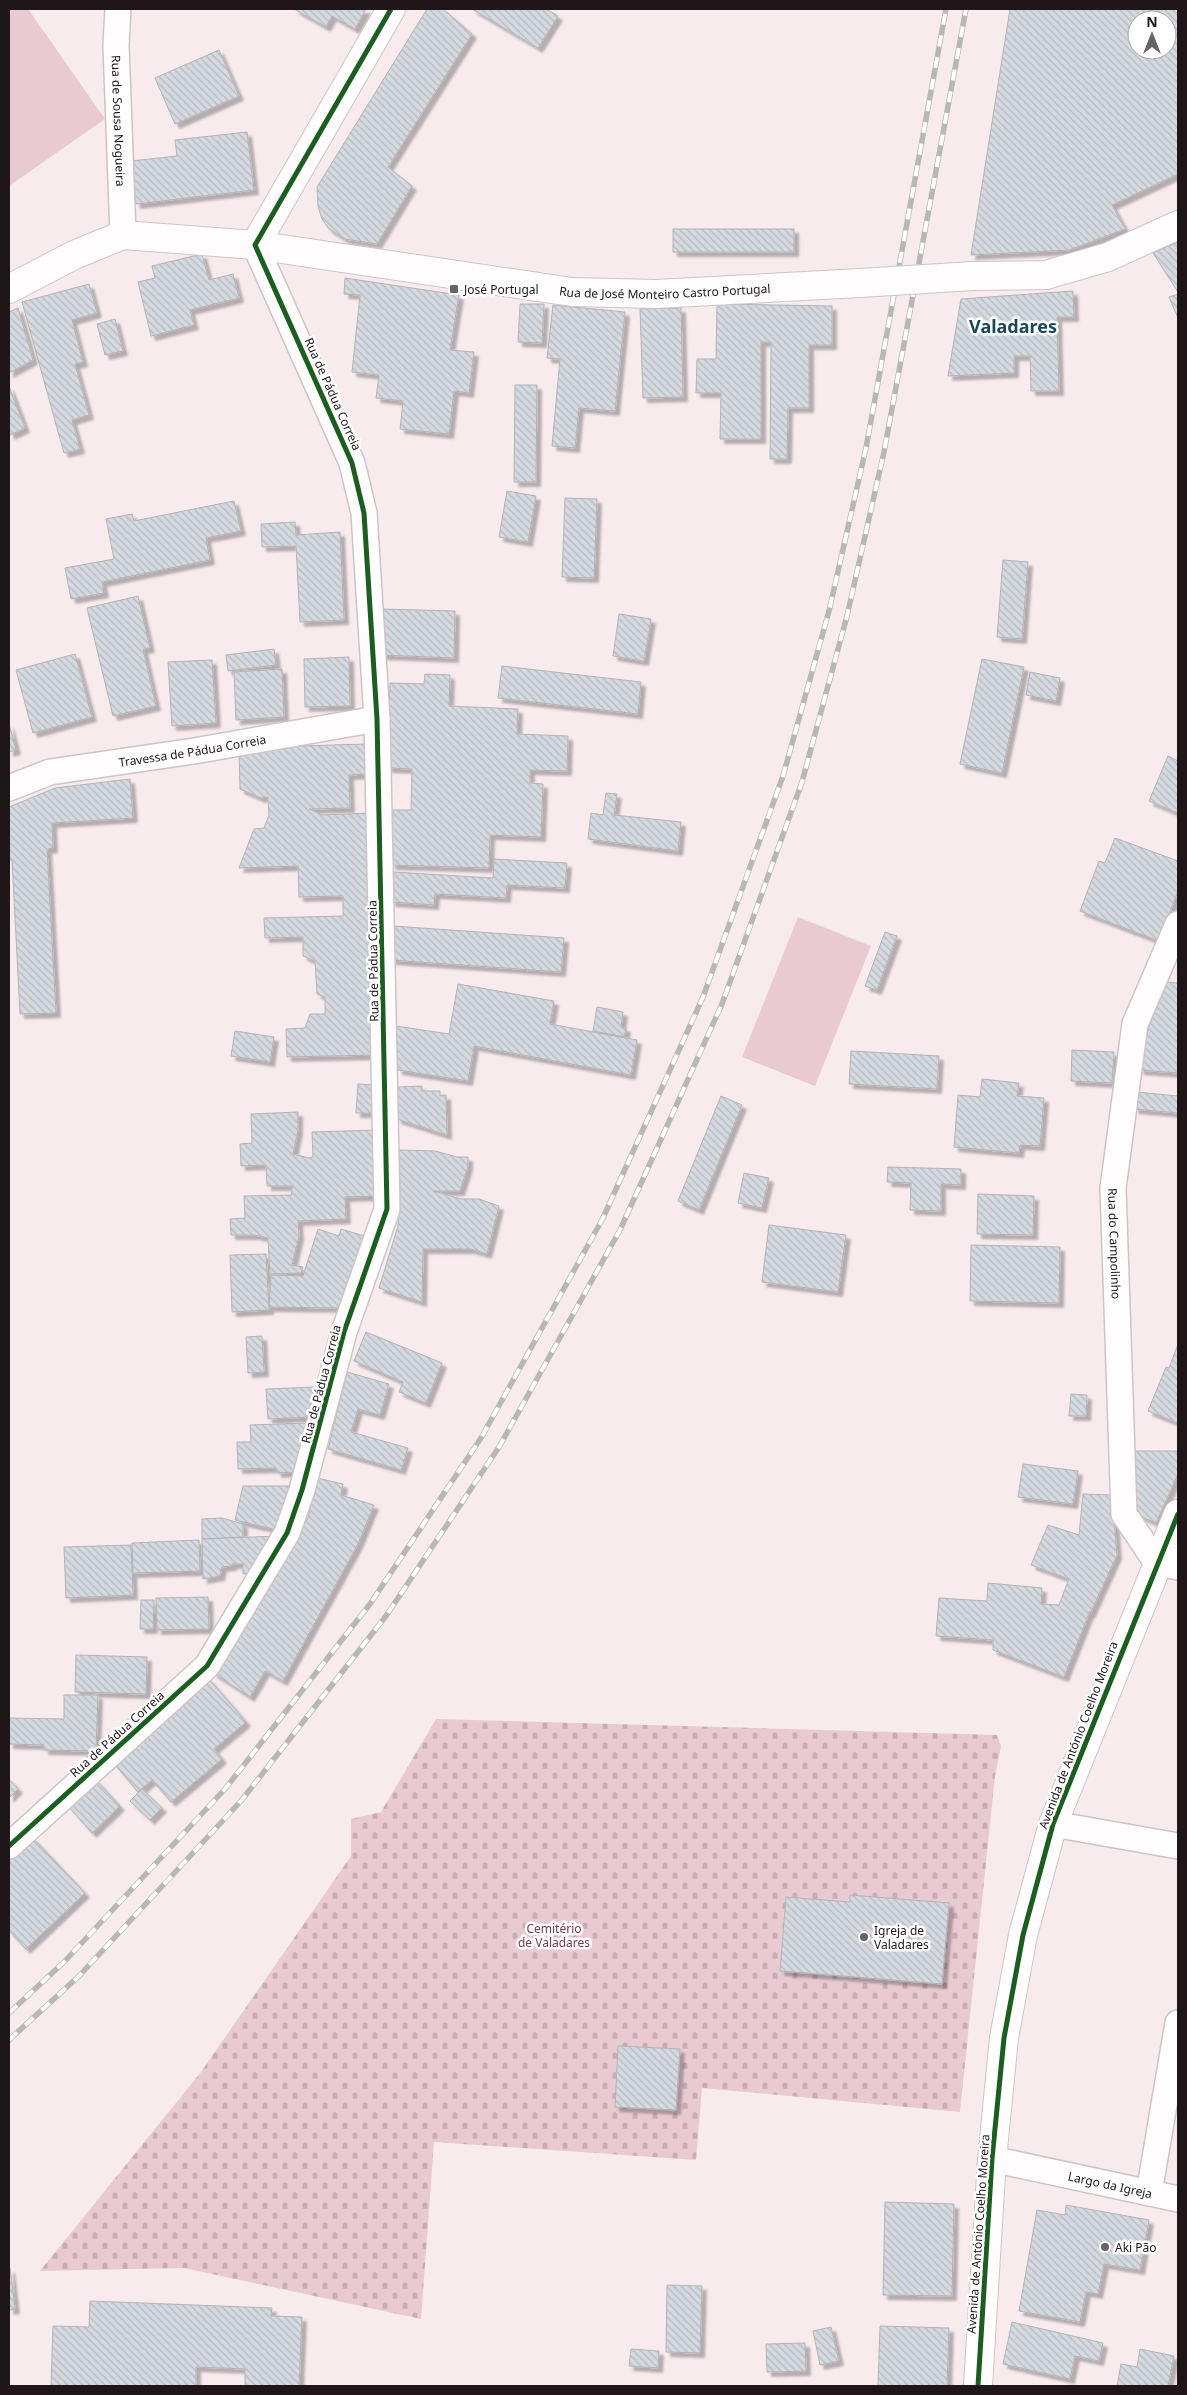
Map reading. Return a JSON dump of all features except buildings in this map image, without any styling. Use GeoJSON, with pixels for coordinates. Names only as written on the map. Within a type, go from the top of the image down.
{"type":"FeatureCollection","features":[{"type":"Feature","properties":{"kind":"main road"},"geometry":{"type":"LineString","coordinates":[[255,245],[392,9]]}},
{"type":"Feature","properties":{"kind":"main road","name":"Rua de José Monteiro Castro Portugal"},"geometry":{"type":"LineString","coordinates":[[9,289],[74,255],[123,235],[255,245],[572,292],[656,294],[973,276],[1046,275],[1108,257],[1178,226]]}},
{"type":"Feature","properties":{"kind":"main road","name":"Avenida de António Coelho Moreira"},"geometry":{"type":"LineString","coordinates":[[978,2386],[992,2159],[1004,2038],[1023,1935],[1053,1824],[1168,1565],[1178,1514]]}},
{"type":"Feature","properties":{"kind":"street","name":"Rua de Sousa Nogueira"},"geometry":{"type":"LineString","coordinates":[[118,9],[116,45],[123,235]]}},
{"type":"Feature","properties":{"kind":"street","name":"Rua de Pádua Correia"},"geometry":{"type":"LineString","coordinates":[[9,1846],[206,1666],[287,1533],[302,1490],[344,1332],[387,1209],[377,719],[364,513],[352,463],[255,245]]}},
{"type":"Feature","properties":{"kind":"street","name":"Travessa de Pádua Correia"},"geometry":{"type":"LineString","coordinates":[[9,788],[50,772],[194,751],[377,719]]}},
{"type":"Feature","properties":{"kind":"street","name":"Rua do Campolinho"},"geometry":{"type":"LineString","coordinates":[[1168,1565],[1124,1514],[1113,1188],[1135,1024],[1178,924]]}},
{"type":"Feature","properties":{"kind":"street"},"geometry":{"type":"LineString","coordinates":[[1053,1824],[1178,1846]]}},
{"type":"Feature","properties":{"kind":"street","name":"Largo da Igreja"},"geometry":{"type":"LineString","coordinates":[[992,2159],[1149,2193],[1178,2023]]}},
{"type":"Feature","properties":{"kind":"street"},"geometry":{"type":"LineString","coordinates":[[1149,2193],[1178,2199]]}},
{"type":"Feature","properties":{"kind":"green space"},"geometry":{"type":"Polygon","coordinates":[[[9,9],[28,9],[105,119],[9,186],[9,9]]]}},
{"type":"Feature","properties":{"kind":"green space"},"geometry":{"type":"Polygon","coordinates":[[[798,917],[871,946],[815,1086],[742,1057],[798,917]]]}},
{"type":"Feature","properties":{"kind":"green space","name":"Cemitério de Valadares"},"geometry":{"type":"Polygon","coordinates":[[[436,1719],[997,1735],[1001,1746],[995,1776],[960,2112],[702,2088],[696,2160],[434,2142],[421,2319],[184,2268],[40,2271],[201,2072],[351,1856],[351,1819],[381,1812],[436,1719]]]}},
{"type":"Feature","properties":{"kind":"railway"},"geometry":{"type":"LineString","coordinates":[[9,2013],[64,1962],[225,1789],[370,1604],[481,1438],[602,1220],[703,997],[783,776],[829,611],[866,448],[946,9]]}},
{"type":"Feature","properties":{"kind":"railway"},"geometry":{"type":"LineString","coordinates":[[9,2040],[79,1976],[241,1801],[386,1616],[499,1447],[620,1230],[722,1004],[802,782],[847,616],[884,452],[966,9]]}},
{"type":"Feature","properties":{"kind":"cycle path"},"geometry":{"type":"LineString","coordinates":[[9,1846],[207,1666],[287,1533],[302,1490],[344,1332],[387,1209],[377,719],[364,513],[352,463],[255,245],[391,9]]}},
{"type":"Feature","properties":{"kind":"cycle path"},"geometry":{"type":"LineString","coordinates":[[978,2386],[992,2159],[1004,2038],[1023,1935],[1053,1824],[1178,1514]]}},
{"type":"Feature","properties":{"kind":"place","name":"José Portugal"},"geometry":{"type":"Point","coordinates":[454,289]}},
{"type":"Feature","properties":{"kind":"place","name":"Igreja de Valadares"},"geometry":{"type":"Point","coordinates":[864,1937]}},
{"type":"Feature","properties":{"kind":"place","name":"Aki Pão"},"geometry":{"type":"Point","coordinates":[1105,2247]}},
{"type":"Feature","properties":{"kind":"district","name":"Valadares"},"geometry":{"type":"Point","coordinates":[1013,326]}}]}
